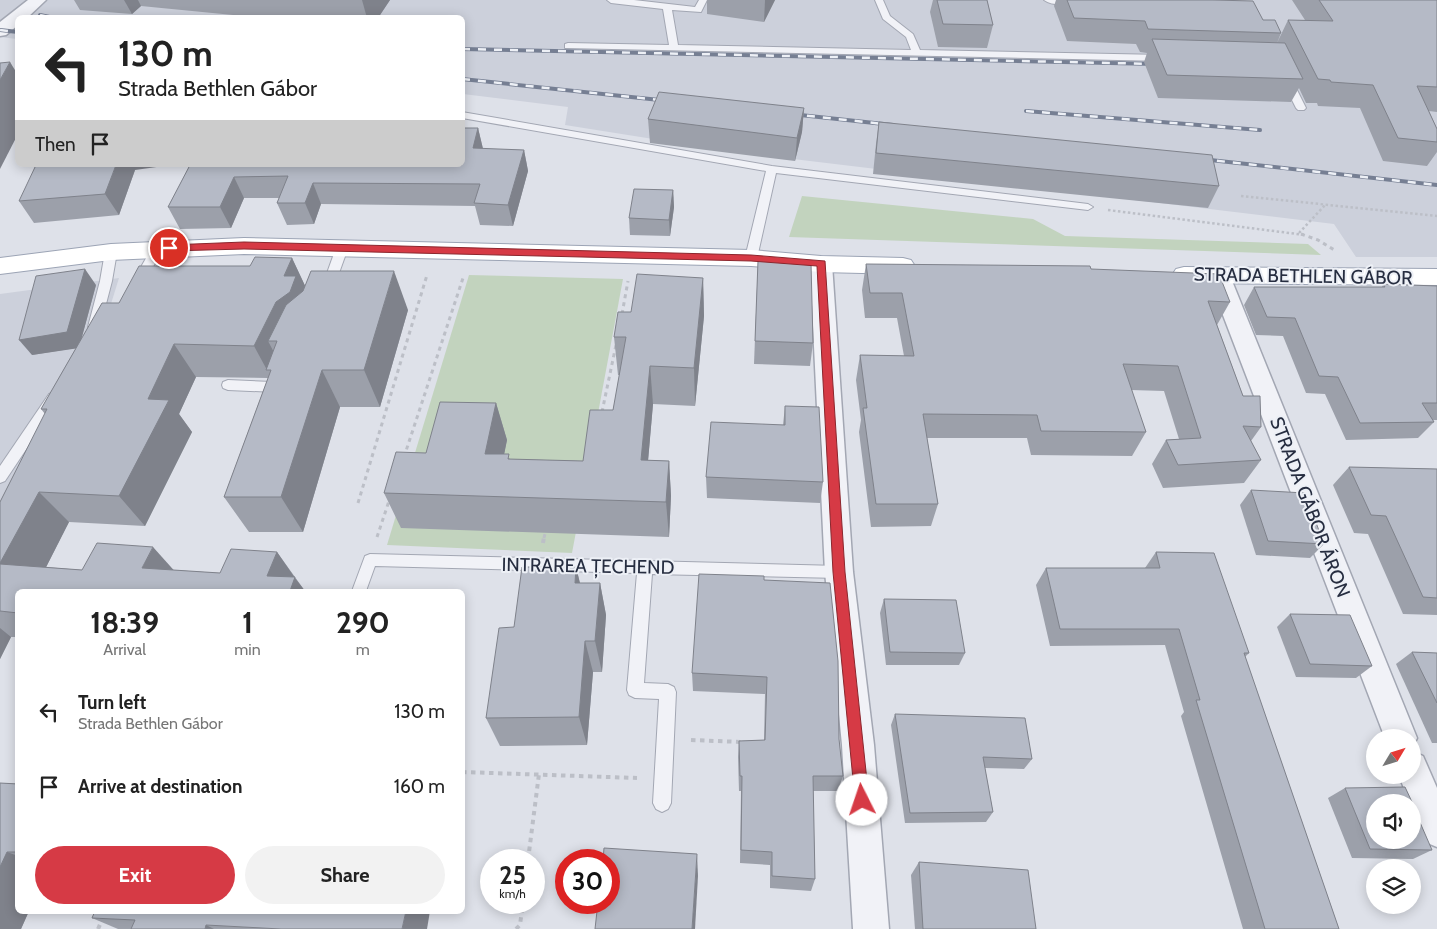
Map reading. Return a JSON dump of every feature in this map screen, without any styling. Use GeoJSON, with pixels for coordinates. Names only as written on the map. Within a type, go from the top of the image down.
{"type":"FeatureCollection","features":[{"type":"Feature","properties":{"kind":"main road"},"geometry":{"type":"LineString","coordinates":[[0,266],[111,252],[244,246],[751,258],[821,264],[921,267]]}},
{"type":"Feature","properties":{"kind":"main road","name":"STRADA BETHLEN GÁBOR"},"geometry":{"type":"LineString","coordinates":[[1160,274],[1437,277]]}},
{"type":"Feature","properties":{"kind":"street"},"geometry":{"type":"LineString","coordinates":[[20,15],[38,0]]}},
{"type":"Feature","properties":{"kind":"street"},"geometry":{"type":"LineString","coordinates":[[0,31],[15,19]]}},
{"type":"Feature","properties":{"kind":"street"},"geometry":{"type":"LineString","coordinates":[[821,264],[839,572],[858,745],[871,929]]}},
{"type":"Feature","properties":{"kind":"street","name":"STRADA GÁBOR ÁRON"},"geometry":{"type":"LineString","coordinates":[[1219,276],[1397,729]]}},
{"type":"Feature","properties":{"kind":"street"},"geometry":{"type":"LineString","coordinates":[[1418,784],[1437,830]]}},
{"type":"Feature","properties":{"kind":"lane"},"geometry":{"type":"LineString","coordinates":[[611,0],[698,10],[703,0]]}},
{"type":"Feature","properties":{"kind":"lane"},"geometry":{"type":"LineString","coordinates":[[879,0],[886,16],[910,36],[916,51]]}},
{"type":"Feature","properties":{"kind":"lane"},"geometry":{"type":"LineString","coordinates":[[1048,0],[1054,2],[1074,0]]}},
{"type":"Feature","properties":{"kind":"lane"},"geometry":{"type":"LineString","coordinates":[[668,6],[674,47]]}},
{"type":"Feature","properties":{"kind":"lane"},"geometry":{"type":"LineString","coordinates":[[568,46],[916,51],[1170,58]]}},
{"type":"Feature","properties":{"kind":"lane"},"geometry":{"type":"LineString","coordinates":[[1282,69],[1301,108]]}},
{"type":"Feature","properties":{"kind":"lane"},"geometry":{"type":"LineString","coordinates":[[465,116],[772,169],[1088,207]]}},
{"type":"Feature","properties":{"kind":"lane"},"geometry":{"type":"LineString","coordinates":[[751,258],[772,169]]}},
{"type":"Feature","properties":{"kind":"lane"},"geometry":{"type":"LineString","coordinates":[[323,302],[342,248]]}},
{"type":"Feature","properties":{"kind":"lane"},"geometry":{"type":"LineString","coordinates":[[133,292],[157,249]]}},
{"type":"Feature","properties":{"kind":"lane"},"geometry":{"type":"LineString","coordinates":[[90,340],[106,281],[111,252]]}},
{"type":"Feature","properties":{"kind":"lane"},"geometry":{"type":"LineString","coordinates":[[228,386],[276,387],[283,371]]}},
{"type":"Feature","properties":{"kind":"lane"},"geometry":{"type":"LineString","coordinates":[[0,477],[60,389]]}},
{"type":"Feature","properties":{"kind":"lane"},"geometry":{"type":"LineString","coordinates":[[360,589],[370,560]]}},
{"type":"Feature","properties":{"kind":"lane","name":"INTRAREA ȚECHEND"},"geometry":{"type":"LineString","coordinates":[[370,560],[539,566],[839,572]]}},
{"type":"Feature","properties":{"kind":"lane"},"geometry":{"type":"LineString","coordinates":[[645,567],[635,690],[668,692],[662,802]]}},
{"type":"Feature","properties":{"kind":"path"},"geometry":{"type":"LineString","coordinates":[[1240,196],[1437,216]]}},
{"type":"Feature","properties":{"kind":"path"},"geometry":{"type":"LineString","coordinates":[[1299,233],[1326,204]]}},
{"type":"Feature","properties":{"kind":"path"},"geometry":{"type":"LineString","coordinates":[[1088,207],[1299,233],[1333,248],[1369,277]]}},
{"type":"Feature","properties":{"kind":"path"},"geometry":{"type":"LineString","coordinates":[[358,503],[434,250]]}},
{"type":"Feature","properties":{"kind":"path"},"geometry":{"type":"LineString","coordinates":[[401,466],[472,251]]}},
{"type":"Feature","properties":{"kind":"path"},"geometry":{"type":"LineString","coordinates":[[620,324],[634,256]]}},
{"type":"Feature","properties":{"kind":"path"},"geometry":{"type":"LineString","coordinates":[[600,420],[616,343]]}},
{"type":"Feature","properties":{"kind":"path"},"geometry":{"type":"LineString","coordinates":[[370,560],[391,494]]}},
{"type":"Feature","properties":{"kind":"path"},"geometry":{"type":"LineString","coordinates":[[539,566],[547,521]]}},
{"type":"Feature","properties":{"kind":"path"},"geometry":{"type":"LineString","coordinates":[[666,740],[752,742]]}},
{"type":"Feature","properties":{"kind":"path"},"geometry":{"type":"LineString","coordinates":[[465,772],[663,779]]}},
{"type":"Feature","properties":{"kind":"path"},"geometry":{"type":"LineString","coordinates":[[530,849],[540,774]]}},
{"type":"Feature","properties":{"kind":"path"},"geometry":{"type":"LineString","coordinates":[[98,929],[105,914]]}},
{"type":"Feature","properties":{"kind":"path"},"geometry":{"type":"LineString","coordinates":[[516,929],[520,925],[521,914]]}},
{"type":"Feature","properties":{"kind":"shaded area"},"geometry":{"type":"Polygon","coordinates":[[[0,0],[1437,0],[1437,257],[1356,257],[1334,224],[735,152],[565,125],[568,107],[465,94],[465,15],[15,15],[15,39],[0,37],[0,0]]]}},
{"type":"Feature","properties":{"kind":"shaded area"},"geometry":{"type":"Polygon","coordinates":[[[119,278],[98,346],[0,516],[0,294],[119,278]]]}},
{"type":"Feature","properties":{"kind":"green space"},"geometry":{"type":"Polygon","coordinates":[[[802,196],[1033,219],[1065,236],[1308,244],[1321,255],[789,237],[802,196]]]}},
{"type":"Feature","properties":{"kind":"green space"},"geometry":{"type":"Polygon","coordinates":[[[469,275],[623,279],[572,553],[387,545],[469,275]]]}},
{"type":"Feature","properties":{"kind":"building"},"geometry":{"type":"Polygon","coordinates":[[[937,0],[987,0],[993,25],[943,24],[937,0]]]}},
{"type":"Feature","properties":{"kind":"building"},"geometry":{"type":"Polygon","coordinates":[[[1067,0],[1253,1],[1263,20],[1275,20],[1281,33],[1148,29],[1145,21],[1074,18],[1067,0]]]}},
{"type":"Feature","properties":{"kind":"building"},"geometry":{"type":"Polygon","coordinates":[[[1319,0],[1437,0],[1437,87],[1417,86],[1437,129],[1437,142],[1398,138],[1373,85],[1331,82],[1330,80],[1318,79],[1288,20],[1333,21],[1319,0]]]}},
{"type":"Feature","properties":{"kind":"building"},"geometry":{"type":"Polygon","coordinates":[[[1152,39],[1285,43],[1303,79],[1167,75],[1152,39]]]}},
{"type":"Feature","properties":{"kind":"building"},"geometry":{"type":"Polygon","coordinates":[[[10,62],[0,80],[0,63],[10,62]]]}},
{"type":"Feature","properties":{"kind":"building"},"geometry":{"type":"Polygon","coordinates":[[[659,92],[804,108],[797,138],[648,119],[659,92]]]}},
{"type":"Feature","properties":{"kind":"building"},"geometry":{"type":"Polygon","coordinates":[[[879,122],[1212,155],[1219,186],[876,153],[879,122]]]}},
{"type":"Feature","properties":{"kind":"building"},"geometry":{"type":"Polygon","coordinates":[[[465,128],[478,128],[473,148],[524,150],[508,205],[474,203],[480,184],[313,183],[305,203],[277,203],[288,176],[234,177],[220,207],[168,207],[189,167],[465,167],[465,128]]]}},
{"type":"Feature","properties":{"kind":"building"},"geometry":{"type":"Polygon","coordinates":[[[35,167],[115,167],[105,194],[19,201],[35,167]]]}},
{"type":"Feature","properties":{"kind":"building"},"geometry":{"type":"Polygon","coordinates":[[[634,189],[673,190],[669,220],[629,218],[634,189]]]}},
{"type":"Feature","properties":{"kind":"building"},"geometry":{"type":"Polygon","coordinates":[[[255,257],[292,258],[284,276],[296,276],[290,292],[276,302],[254,346],[174,344],[148,399],[169,400],[119,496],[39,492],[0,563],[0,502],[47,409],[41,409],[102,303],[119,303],[139,266],[250,266],[255,257]]]}},
{"type":"Feature","properties":{"kind":"building"},"geometry":{"type":"Polygon","coordinates":[[[758,261],[811,263],[813,343],[755,341],[758,261]]]}},
{"type":"Feature","properties":{"kind":"building"},"geometry":{"type":"Polygon","coordinates":[[[866,264],[1090,266],[1091,269],[1219,274],[1230,302],[1208,301],[1243,396],[1260,396],[1261,427],[1243,426],[1261,460],[1178,465],[1166,440],[1201,438],[1178,366],[1123,364],[1146,432],[1041,431],[1037,415],[923,414],[938,504],[876,504],[863,408],[867,408],[860,355],[914,356],[902,293],[870,293],[866,264]]]}},
{"type":"Feature","properties":{"kind":"building"},"geometry":{"type":"Polygon","coordinates":[[[85,269],[67,332],[19,340],[36,276],[85,269]]]}},
{"type":"Feature","properties":{"kind":"building"},"geometry":{"type":"Polygon","coordinates":[[[311,271],[394,271],[364,370],[322,370],[281,497],[224,497],[271,370],[266,370],[277,341],[268,341],[286,305],[303,291],[311,271]]]}},
{"type":"Feature","properties":{"kind":"building"},"geometry":{"type":"Polygon","coordinates":[[[637,274],[703,278],[694,368],[650,366],[641,460],[669,461],[666,502],[384,493],[396,452],[426,453],[440,402],[496,403],[485,454],[509,454],[508,459],[583,461],[590,410],[613,410],[626,337],[614,337],[618,312],[631,312],[637,274]]]}},
{"type":"Feature","properties":{"kind":"building"},"geometry":{"type":"Polygon","coordinates":[[[1383,284],[1437,286],[1437,403],[1422,403],[1434,422],[1360,423],[1338,377],[1319,376],[1295,318],[1267,317],[1254,287],[1385,287],[1383,284]]]}},
{"type":"Feature","properties":{"kind":"building"},"geometry":{"type":"Polygon","coordinates":[[[785,406],[819,407],[823,482],[706,477],[711,422],[785,425],[785,406]]]}},
{"type":"Feature","properties":{"kind":"building"},"geometry":{"type":"Polygon","coordinates":[[[1349,467],[1437,469],[1437,598],[1423,597],[1386,516],[1371,515],[1349,467]]]}},
{"type":"Feature","properties":{"kind":"building"},"geometry":{"type":"Polygon","coordinates":[[[1251,490],[1305,493],[1324,544],[1268,541],[1251,490]]]}},
{"type":"Feature","properties":{"kind":"building"},"geometry":{"type":"Polygon","coordinates":[[[97,543],[153,547],[142,568],[220,573],[231,549],[277,552],[267,576],[295,577],[291,589],[15,589],[15,613],[0,611],[0,564],[82,570],[97,543]]]}},
{"type":"Feature","properties":{"kind":"building"},"geometry":{"type":"Polygon","coordinates":[[[1156,552],[1214,553],[1249,653],[1244,653],[1339,929],[1265,929],[1196,700],[1200,700],[1179,629],[1060,629],[1046,568],[1160,568],[1156,552]]]}},
{"type":"Feature","properties":{"kind":"building"},"geometry":{"type":"Polygon","coordinates":[[[522,567],[576,567],[575,583],[600,583],[595,641],[585,641],[579,717],[486,718],[499,628],[514,627],[522,567]]]}},
{"type":"Feature","properties":{"kind":"building"},"geometry":{"type":"Polygon","coordinates":[[[699,574],[764,576],[764,580],[830,583],[838,661],[839,739],[843,776],[813,776],[815,879],[772,876],[772,852],[741,850],[742,776],[740,776],[739,741],[765,740],[767,677],[692,673],[699,574]]]}},
{"type":"Feature","properties":{"kind":"building"},"geometry":{"type":"Polygon","coordinates":[[[884,599],[956,600],[965,653],[890,652],[884,599]]]}},
{"type":"Feature","properties":{"kind":"building"},"geometry":{"type":"Polygon","coordinates":[[[1290,614],[1350,615],[1372,666],[1310,664],[1290,614]]]}},
{"type":"Feature","properties":{"kind":"building"},"geometry":{"type":"Polygon","coordinates":[[[1412,652],[1437,653],[1437,703],[1412,652]]]}},
{"type":"Feature","properties":{"kind":"building"},"geometry":{"type":"Polygon","coordinates":[[[895,714],[1025,718],[1032,759],[983,757],[993,812],[910,813],[895,714]]]}},
{"type":"Feature","properties":{"kind":"building"},"geometry":{"type":"Polygon","coordinates":[[[0,783],[15,784],[15,852],[7,852],[0,867],[0,783]]]}},
{"type":"Feature","properties":{"kind":"building"},"geometry":{"type":"Polygon","coordinates":[[[1405,787],[1408,794],[1366,794],[1366,839],[1345,788],[1405,787]]]}},
{"type":"Feature","properties":{"kind":"building"},"geometry":{"type":"Polygon","coordinates":[[[1421,825],[1432,850],[1370,849],[1421,849],[1421,825]]]}},
{"type":"Feature","properties":{"kind":"building"},"geometry":{"type":"Polygon","coordinates":[[[620,849],[697,854],[692,929],[595,929],[597,914],[620,914],[620,849]]]}},
{"type":"Feature","properties":{"kind":"building"},"geometry":{"type":"Polygon","coordinates":[[[919,862],[1028,870],[1036,929],[923,929],[919,862]]]}},
{"type":"Feature","properties":{"kind":"building"},"geometry":{"type":"Polygon","coordinates":[[[94,914],[405,914],[402,929],[281,929],[206,925],[205,929],[131,929],[135,920],[92,918],[94,914]]]}},
{"type":"Feature","properties":{"kind":"railway"},"geometry":{"type":"LineString","coordinates":[[0,30],[15,32]]}},
{"type":"Feature","properties":{"kind":"railway"},"geometry":{"type":"LineString","coordinates":[[465,49],[1157,64]]}},
{"type":"Feature","properties":{"kind":"railway"},"geometry":{"type":"LineString","coordinates":[[465,79],[669,101]]}},
{"type":"Feature","properties":{"kind":"railway"},"geometry":{"type":"LineString","coordinates":[[1026,111],[1260,130]]}},
{"type":"Feature","properties":{"kind":"railway"},"geometry":{"type":"LineString","coordinates":[[791,114],[893,125]]}},
{"type":"Feature","properties":{"kind":"railway"},"geometry":{"type":"LineString","coordinates":[[1201,159],[1437,185]]}},
{"type":"Feature","properties":{"kind":"route"},"geometry":{"type":"LineString","coordinates":[[169,248],[244,246],[472,251],[751,258],[821,264],[839,572],[858,745],[862,800]]}}]}
